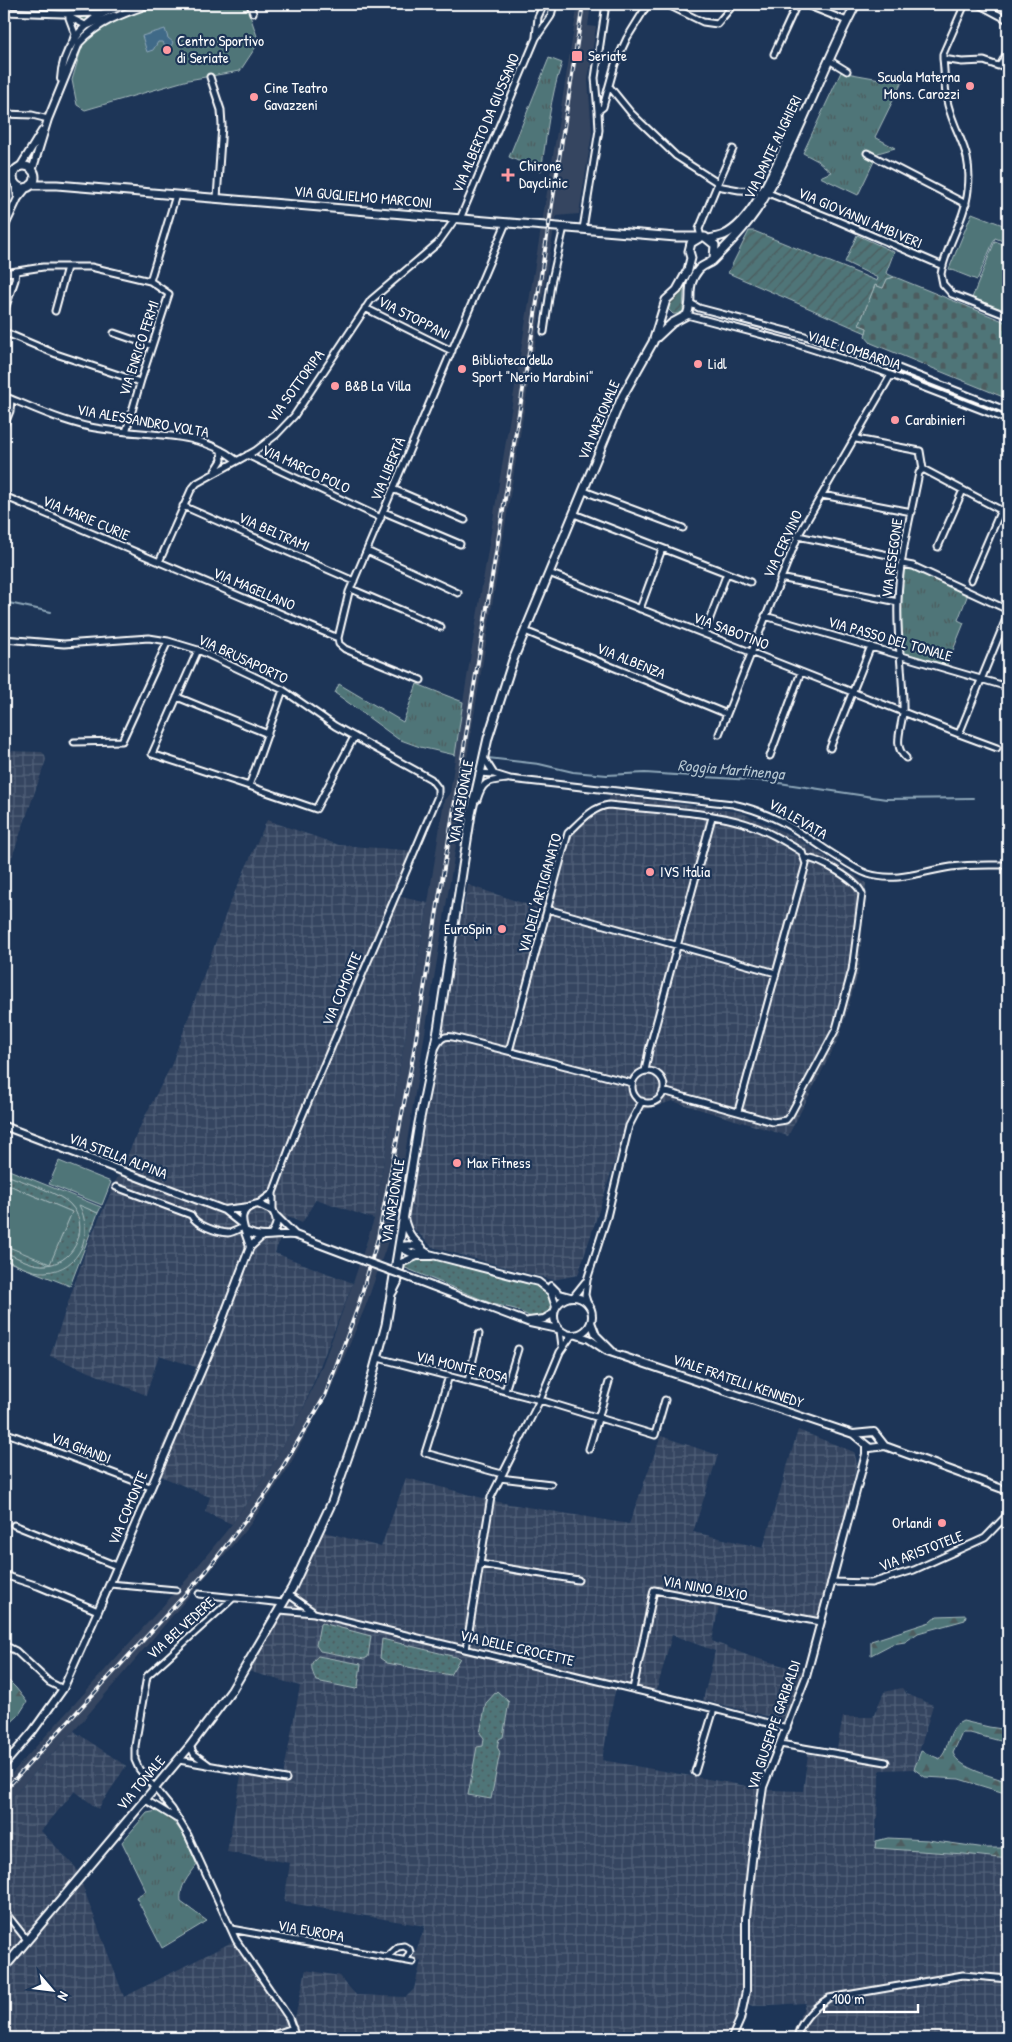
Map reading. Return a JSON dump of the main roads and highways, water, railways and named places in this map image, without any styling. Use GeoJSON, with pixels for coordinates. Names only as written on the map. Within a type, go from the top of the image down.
{"type":"FeatureCollection","features":[{"type":"Feature","properties":{"kind":"main road","name":"VIA DANTE ALIGHIERI"},"geometry":{"type":"LineString","coordinates":[[714,258],[747,225],[768,193],[856,4]]}},
{"type":"Feature","properties":{"kind":"main road","name":"VIA DANTE ALIGHIERI"},"geometry":{"type":"LineString","coordinates":[[709,238],[722,236],[729,232],[744,218],[763,192],[797,122],[814,93]]}},
{"type":"Feature","properties":{"kind":"main road"},"geometry":{"type":"LineString","coordinates":[[4,174],[28,167],[48,185]]}},
{"type":"Feature","properties":{"kind":"main road"},"geometry":{"type":"LineString","coordinates":[[15,183],[17,169]]}},
{"type":"Feature","properties":{"kind":"main road"},"geometry":{"type":"LineString","coordinates":[[4,179],[22,188],[29,186],[34,180],[33,172]]}},
{"type":"Feature","properties":{"kind":"main road","name":"VIA GUGLIELMO MARCONI"},"geometry":{"type":"LineString","coordinates":[[29,186],[48,185],[217,198],[676,238],[701,237]]}},
{"type":"Feature","properties":{"kind":"main road"},"geometry":{"type":"LineString","coordinates":[[676,238],[698,264],[707,264],[714,258],[716,249],[709,238],[701,237],[694,240],[690,254]]}},
{"type":"Feature","properties":{"kind":"main road","name":"VIA NAZIONALE"},"geometry":{"type":"LineString","coordinates":[[282,1607],[332,1502],[378,1358],[391,1296],[438,1030],[471,814],[483,756],[507,674],[584,492],[622,396],[653,342],[666,300],[677,290],[688,270],[690,254]]}},
{"type":"Feature","properties":{"kind":"main road","name":"VIA NAZIONALE"},"geometry":{"type":"LineString","coordinates":[[653,342],[672,323],[687,315],[691,285],[700,268],[707,264]]}},
{"type":"Feature","properties":{"kind":"main road"},"geometry":{"type":"LineString","coordinates":[[664,311],[669,318],[678,321]]}},
{"type":"Feature","properties":{"kind":"main road","name":"VIA TONALE"},"geometry":{"type":"LineString","coordinates":[[4,1968],[190,1746],[232,1690],[282,1607]]}},
{"type":"Feature","properties":{"kind":"waterway","name":"Roggia Martinenga"},"geometry":{"type":"LineString","coordinates":[[4,602],[51,612]]}},
{"type":"Feature","properties":{"kind":"waterway","name":"Roggia Martinenga"},"geometry":{"type":"LineString","coordinates":[[488,758],[539,764],[573,772],[607,775],[645,773],[766,781],[886,799],[973,798]]}},
{"type":"Feature","properties":{"kind":"railway"},"geometry":{"type":"LineString","coordinates":[[4,1791],[205,1573],[269,1490],[325,1396],[358,1307],[378,1238],[412,1062],[530,347],[583,4]]}},
{"type":"Feature","properties":{"kind":"place","name":"Centro Sportivo di Seriate"},"geometry":{"type":"Point","coordinates":[167,50]}},
{"type":"Feature","properties":{"kind":"place","name":"Seriate"},"geometry":{"type":"Point","coordinates":[577,56]}},
{"type":"Feature","properties":{"kind":"place","name":"Scuola Materna Mons. Carozzi"},"geometry":{"type":"Point","coordinates":[970,86]}},
{"type":"Feature","properties":{"kind":"place","name":"Cine Teatro Gavazzeni"},"geometry":{"type":"Point","coordinates":[254,97]}},
{"type":"Feature","properties":{"kind":"place","name":"Chirone Dayclinic"},"geometry":{"type":"Point","coordinates":[508,175]}},
{"type":"Feature","properties":{"kind":"place","name":"Lidl"},"geometry":{"type":"Point","coordinates":[698,364]}},
{"type":"Feature","properties":{"kind":"place","name":"Biblioteca dello Sport \"Nerio Marabini\""},"geometry":{"type":"Point","coordinates":[462,369]}},
{"type":"Feature","properties":{"kind":"place","name":"B&B La Villa"},"geometry":{"type":"Point","coordinates":[335,386]}},
{"type":"Feature","properties":{"kind":"place","name":"Carabinieri"},"geometry":{"type":"Point","coordinates":[895,420]}},
{"type":"Feature","properties":{"kind":"place","name":"IVS Italia"},"geometry":{"type":"Point","coordinates":[650,872]}},
{"type":"Feature","properties":{"kind":"place","name":"EuroSpin"},"geometry":{"type":"Point","coordinates":[502,929]}},
{"type":"Feature","properties":{"kind":"place","name":"Max Fitness"},"geometry":{"type":"Point","coordinates":[457,1163]}},
{"type":"Feature","properties":{"kind":"place","name":"Orlandi"},"geometry":{"type":"Point","coordinates":[942,1523]}}]}
